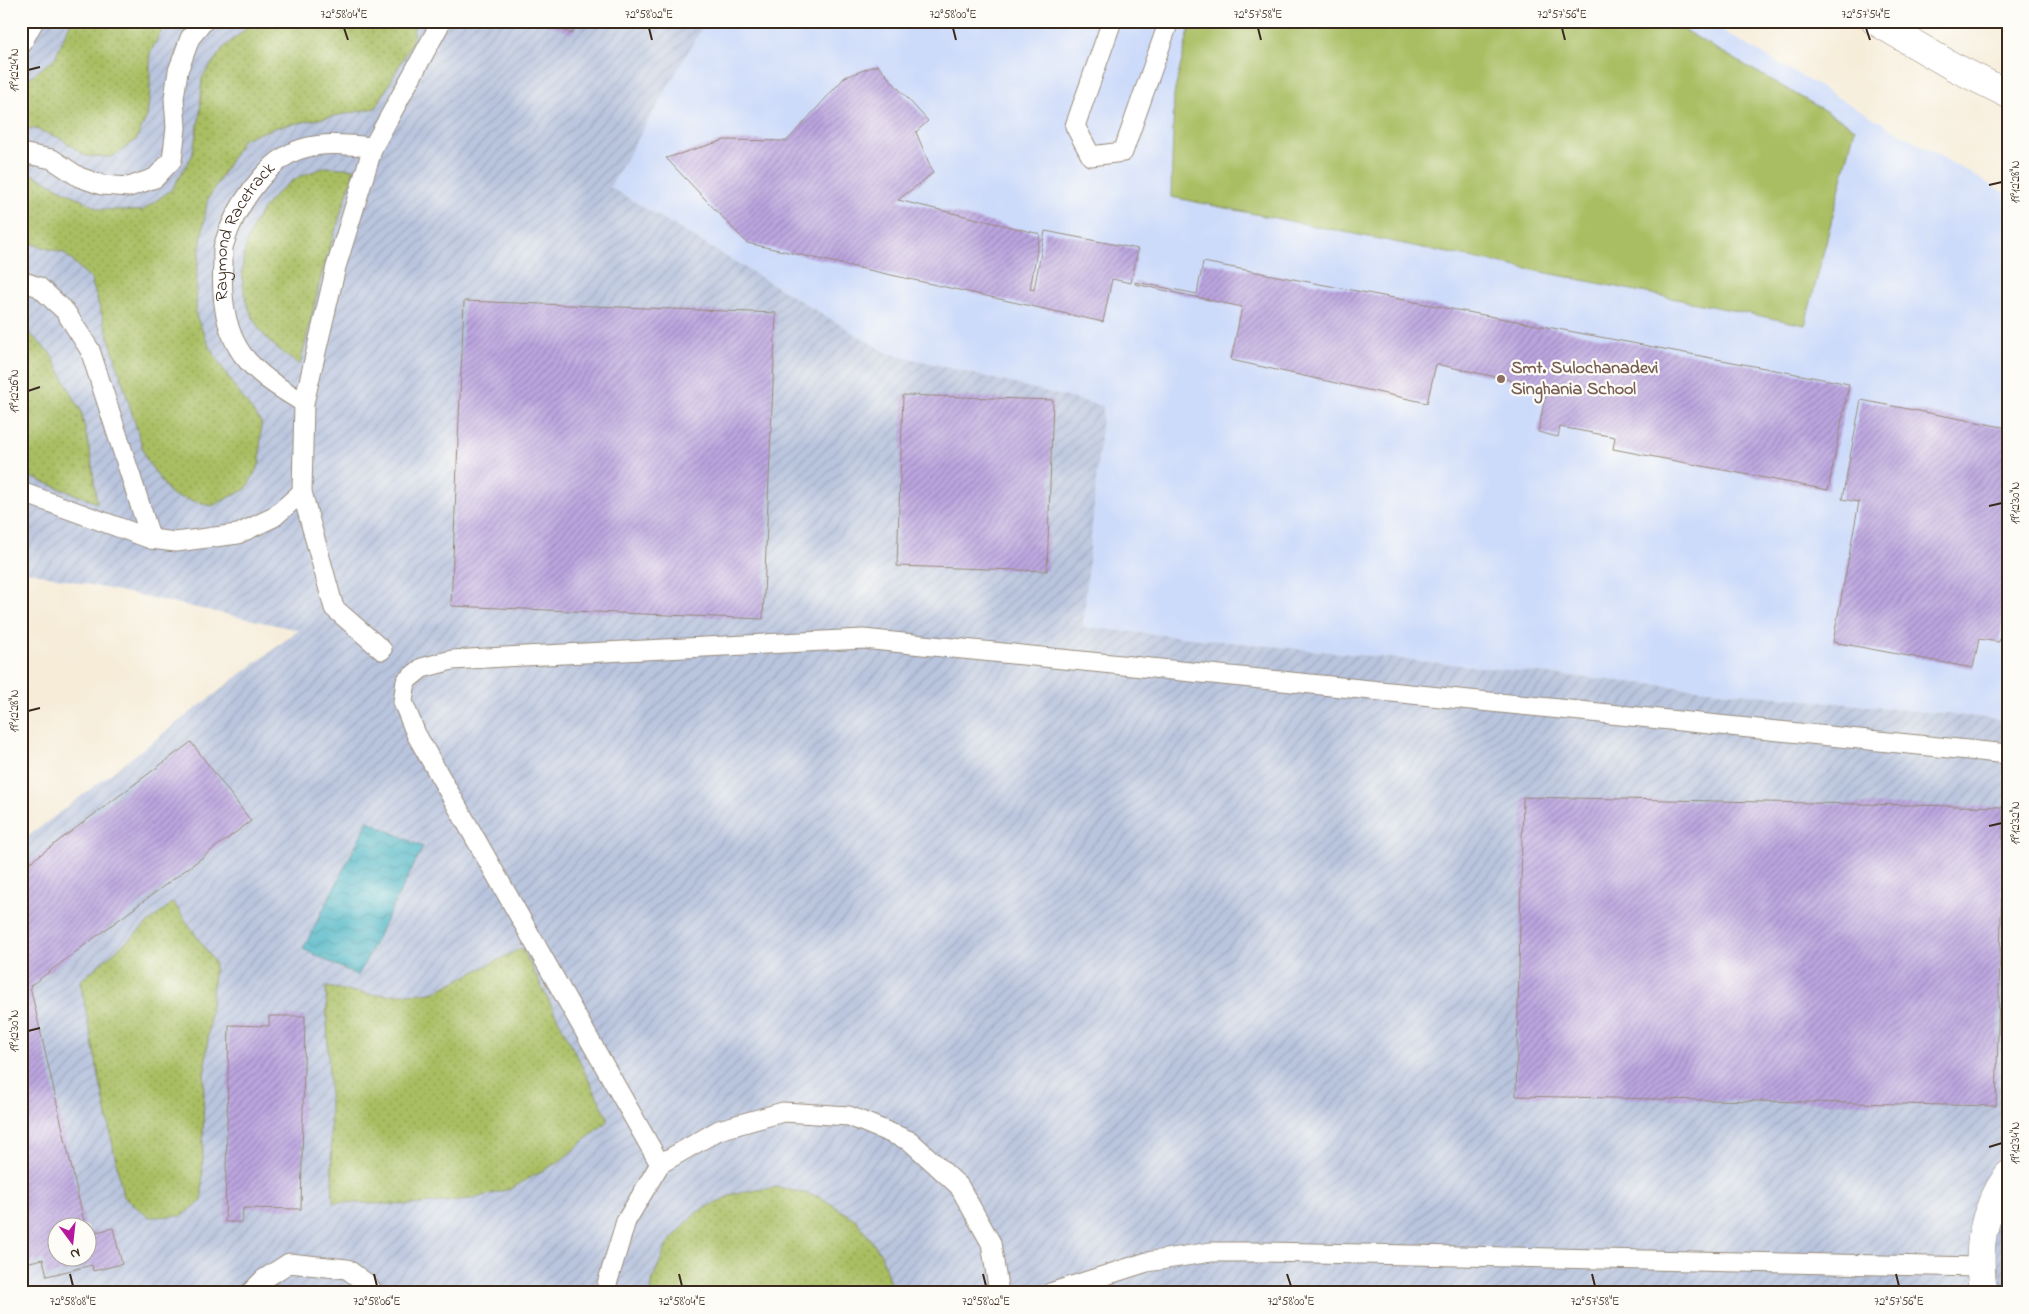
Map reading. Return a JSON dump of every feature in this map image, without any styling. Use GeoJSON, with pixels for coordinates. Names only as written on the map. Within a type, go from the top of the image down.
{"type":"FeatureCollection","features":[{"type":"Feature","properties":{"kind":"main road"},"geometry":{"type":"LineString","coordinates":[[1876,21],[1952,66],[2008,94]]}},
{"type":"Feature","properties":{"kind":"main road"},"geometry":{"type":"LineString","coordinates":[[1981,1280],[1980,1240],[1987,1214],[1998,1190],[2008,1175]]}},
{"type":"Feature","properties":{"kind":"lane"},"geometry":{"type":"LineString","coordinates":[[21,45],[34,21]]}},
{"type":"Feature","properties":{"kind":"lane"},"geometry":{"type":"LineString","coordinates":[[21,152],[52,159],[79,176],[102,185],[129,187],[155,178],[172,160],[176,128],[174,98],[178,71],[190,38],[204,21]]}},
{"type":"Feature","properties":{"kind":"lane"},"geometry":{"type":"LineString","coordinates":[[382,650],[334,608],[302,492],[304,403],[336,267],[373,147],[440,21]]}},
{"type":"Feature","properties":{"kind":"lane"},"geometry":{"type":"LineString","coordinates":[[1112,21],[1075,126],[1092,156],[1123,152],[1169,21]]}},
{"type":"Feature","properties":{"kind":"lane","name":"Raymond Racetrack"},"geometry":{"type":"LineString","coordinates":[[304,403],[263,378],[242,353],[230,329],[221,288],[224,244],[246,196],[274,165],[300,150],[327,144],[373,147]]}},
{"type":"Feature","properties":{"kind":"lane"},"geometry":{"type":"LineString","coordinates":[[21,281],[39,287],[65,311],[90,350],[151,538]]}},
{"type":"Feature","properties":{"kind":"lane"},"geometry":{"type":"LineString","coordinates":[[21,492],[151,538],[176,542],[238,534],[274,517],[302,492]]}},
{"type":"Feature","properties":{"kind":"lane"},"geometry":{"type":"LineString","coordinates":[[660,1164],[416,734],[403,702],[406,681],[422,668],[452,660],[863,639],[2008,754]]}},
{"type":"Feature","properties":{"kind":"lane"},"geometry":{"type":"LineString","coordinates":[[607,1293],[607,1284],[626,1221],[660,1164],[719,1130],[783,1112],[849,1116],[910,1141],[959,1186],[991,1243],[999,1293]]}},
{"type":"Feature","properties":{"kind":"lane"},"geometry":{"type":"LineString","coordinates":[[1050,1293],[1147,1262],[1211,1252],[1276,1252],[1981,1280]]}},
{"type":"Feature","properties":{"kind":"lane"},"geometry":{"type":"LineString","coordinates":[[250,1293],[264,1279],[288,1263],[347,1269],[366,1283],[374,1293]]}},
{"type":"Feature","properties":{"kind":"shaded area"},"geometry":{"type":"Polygon","coordinates":[[[21,21],[706,21],[610,187],[886,352],[1103,406],[1083,627],[2008,720],[2008,1293],[21,1293],[21,842],[299,630],[21,570],[21,21]]]}},
{"type":"Feature","properties":{"kind":"shaded area","name":"Smt. Sulochanadevi Singhania School"},"geometry":{"type":"Polygon","coordinates":[[[706,21],[1705,21],[2008,195],[2008,720],[1083,627],[1103,406],[886,352],[610,187],[706,21]]]}},
{"type":"Feature","properties":{"kind":"green space"},"geometry":{"type":"Polygon","coordinates":[[[71,21],[167,21],[150,53],[150,91],[147,116],[136,140],[112,157],[86,156],[60,138],[32,128],[21,130],[21,81],[29,78],[55,58],[71,21]]]}},
{"type":"Feature","properties":{"kind":"green space"},"geometry":{"type":"Polygon","coordinates":[[[255,21],[415,21],[412,42],[376,108],[277,127],[243,139],[207,201],[197,269],[196,316],[210,348],[236,389],[261,422],[260,463],[246,489],[212,506],[171,495],[146,459],[91,279],[64,253],[21,241],[21,174],[34,175],[99,209],[142,211],[172,189],[192,156],[200,114],[202,78],[223,48],[255,21]]]}},
{"type":"Feature","properties":{"kind":"green space"},"geometry":{"type":"Polygon","coordinates":[[[1191,21],[1668,21],[1855,128],[1805,325],[1171,197],[1174,94],[1191,21]]]}},
{"type":"Feature","properties":{"kind":"green space"},"geometry":{"type":"Polygon","coordinates":[[[326,167],[355,169],[323,269],[300,365],[268,340],[254,320],[246,301],[243,261],[247,242],[254,224],[278,192],[305,174],[326,167]]]}},
{"type":"Feature","properties":{"kind":"green space"},"geometry":{"type":"Polygon","coordinates":[[[21,325],[50,353],[81,411],[91,457],[97,503],[21,473],[21,325]]]}},
{"type":"Feature","properties":{"kind":"green space"},"geometry":{"type":"Polygon","coordinates":[[[173,902],[215,963],[204,1079],[202,1201],[181,1216],[149,1217],[123,1196],[80,981],[173,902]]]}},
{"type":"Feature","properties":{"kind":"green space"},"geometry":{"type":"Polygon","coordinates":[[[522,948],[609,1120],[560,1161],[510,1189],[471,1199],[410,1205],[333,1202],[326,987],[374,995],[432,993],[522,948]]]}},
{"type":"Feature","properties":{"kind":"green space"},"geometry":{"type":"Polygon","coordinates":[[[778,1187],[820,1197],[856,1220],[881,1254],[893,1293],[651,1293],[653,1278],[668,1243],[697,1212],[735,1193],[778,1187]]]}},
{"type":"Feature","properties":{"kind":"water"},"geometry":{"type":"Polygon","coordinates":[[[368,821],[423,847],[358,976],[303,949],[368,821]]]}},
{"type":"Feature","properties":{"kind":"building"},"geometry":{"type":"Polygon","coordinates":[[[540,21],[578,21],[572,34],[540,21]]]}},
{"type":"Feature","properties":{"kind":"building"},"geometry":{"type":"Polygon","coordinates":[[[877,65],[928,121],[916,132],[933,173],[898,200],[1040,234],[1030,289],[1034,290],[1045,231],[1138,249],[1131,283],[1112,279],[1103,322],[747,243],[666,158],[725,140],[787,141],[845,77],[877,65]]]}},
{"type":"Feature","properties":{"kind":"building"},"geometry":{"type":"Polygon","coordinates":[[[1203,262],[1849,384],[1828,490],[1613,449],[1615,437],[1560,427],[1558,437],[1538,432],[1547,388],[1436,364],[1427,403],[1231,360],[1242,307],[1135,284],[1135,282],[1197,294],[1203,262]]]}},
{"type":"Feature","properties":{"kind":"building"},"geometry":{"type":"Polygon","coordinates":[[[464,301],[776,313],[763,619],[451,606],[464,301]]]}},
{"type":"Feature","properties":{"kind":"building"},"geometry":{"type":"Polygon","coordinates":[[[903,395],[1053,400],[1047,571],[897,566],[903,395]]]}},
{"type":"Feature","properties":{"kind":"building"},"geometry":{"type":"Polygon","coordinates":[[[1861,400],[2008,428],[2008,599],[1999,642],[1979,639],[1973,668],[1833,642],[1859,502],[1842,499],[1861,400]]]}},
{"type":"Feature","properties":{"kind":"building"},"geometry":{"type":"Polygon","coordinates":[[[191,742],[251,821],[30,986],[83,1216],[48,1216],[48,1266],[88,1266],[47,1276],[43,1259],[21,1264],[21,869],[191,742]]]}},
{"type":"Feature","properties":{"kind":"building"},"geometry":{"type":"Polygon","coordinates":[[[1523,797],[2004,807],[1996,1106],[1516,1096],[1523,797]]]}},
{"type":"Feature","properties":{"kind":"building"},"geometry":{"type":"Polygon","coordinates":[[[269,1016],[305,1016],[301,1209],[243,1208],[242,1222],[225,1222],[229,1025],[269,1026],[269,1016]]]}},
{"type":"Feature","properties":{"kind":"building"},"geometry":{"type":"Polygon","coordinates":[[[113,1228],[122,1264],[93,1271],[92,1266],[98,1266],[98,1232],[113,1228]]]}},
{"type":"Feature","properties":{"kind":"place","name":"Smt. Sulochanadevi Singhania School"},"geometry":{"type":"Point","coordinates":[1501,379]}}]}
